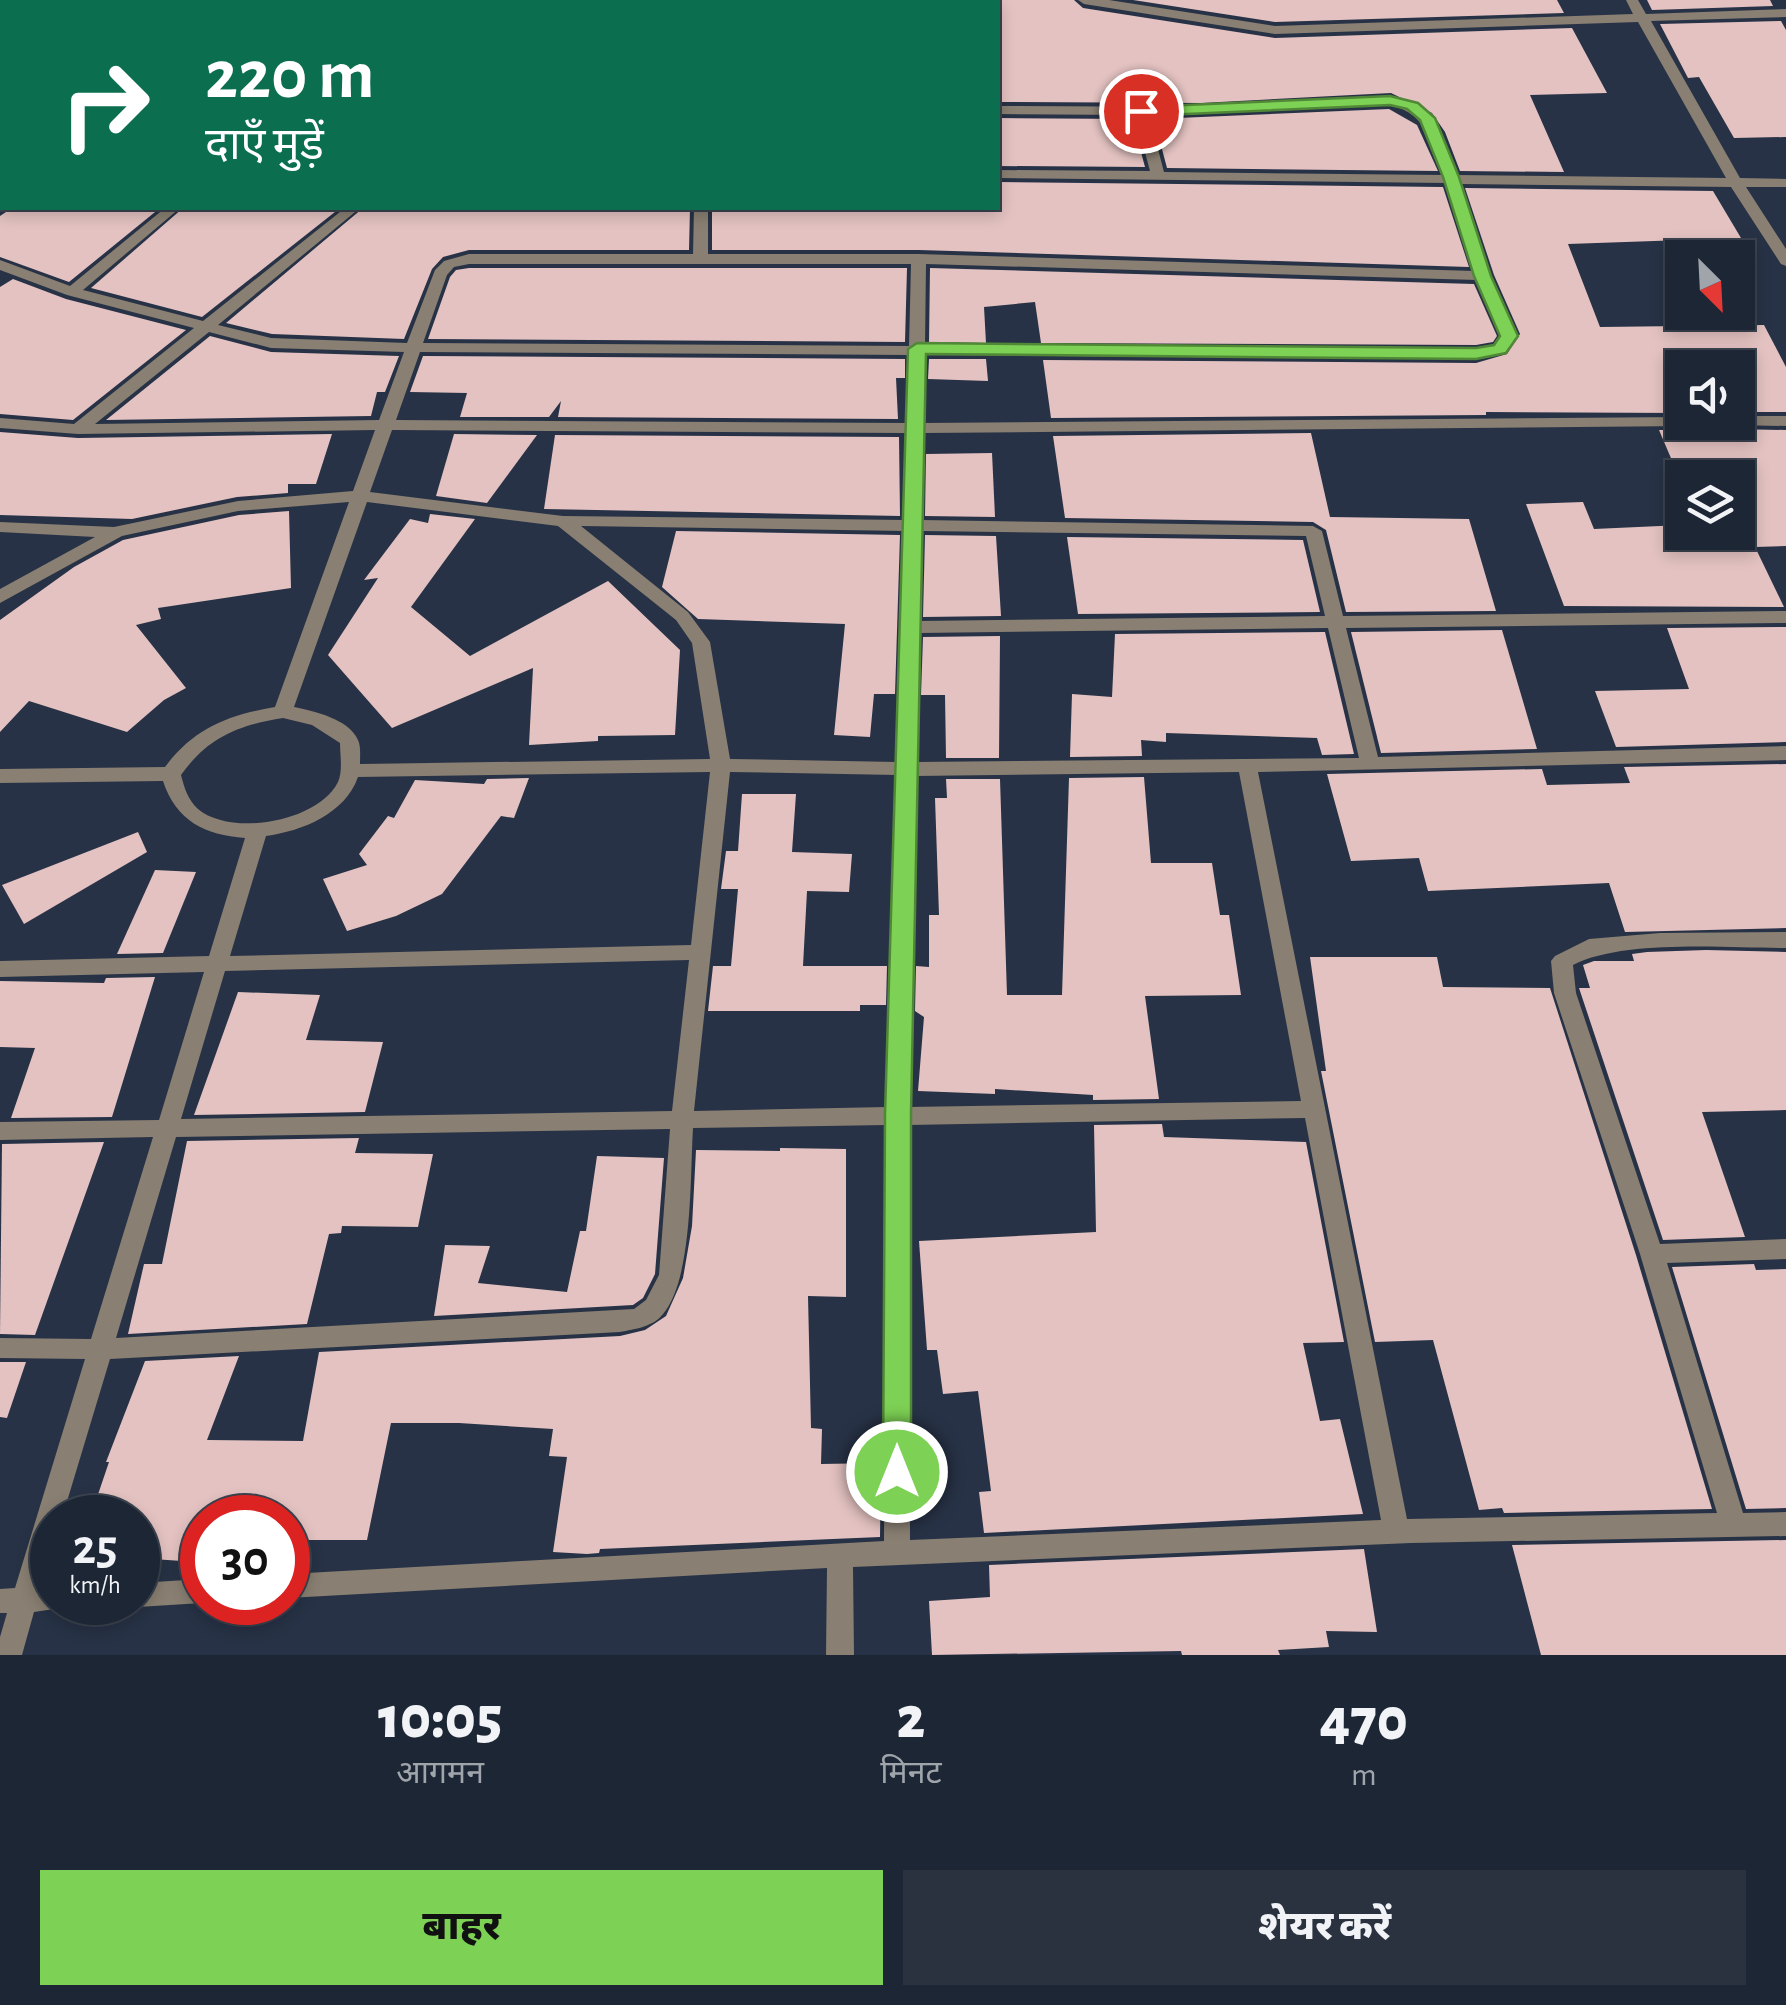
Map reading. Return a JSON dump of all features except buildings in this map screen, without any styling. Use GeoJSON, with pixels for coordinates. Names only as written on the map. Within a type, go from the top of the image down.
{"type":"FeatureCollection","features":[{"type":"Feature","properties":{"kind":"street"},"geometry":{"type":"LineString","coordinates":[[1084,0],[1275,30],[1786,12]]}},
{"type":"Feature","properties":{"kind":"street"},"geometry":{"type":"LineString","coordinates":[[1632,0],[1736,183],[1786,262]]}},
{"type":"Feature","properties":{"kind":"street"},"geometry":{"type":"LineString","coordinates":[[0,264],[72,292],[293,346],[1476,354],[1500,350],[1509,336],[1483,276],[1427,118],[1412,106],[1390,101],[1141,111],[1000,110]]}},
{"type":"Feature","properties":{"kind":"street"},"geometry":{"type":"LineString","coordinates":[[1141,111],[1158,175]]}},
{"type":"Feature","properties":{"kind":"street"},"geometry":{"type":"LineString","coordinates":[[1000,174],[1786,183]]}},
{"type":"Feature","properties":{"kind":"street"},"geometry":{"type":"LineString","coordinates":[[72,292],[171,210]]}},
{"type":"Feature","properties":{"kind":"street"},"geometry":{"type":"LineString","coordinates":[[78,428],[351,210]]}},
{"type":"Feature","properties":{"kind":"street"},"geometry":{"type":"LineString","coordinates":[[700,261],[701,210]]}},
{"type":"Feature","properties":{"kind":"street"},"geometry":{"type":"LineString","coordinates":[[284,712],[387,425],[410,349],[440,272],[449,264],[469,259],[919,259],[1483,276]]}},
{"type":"Feature","properties":{"kind":"street"},"geometry":{"type":"LineString","coordinates":[[897,1552],[898,1114],[919,259]]}},
{"type":"Feature","properties":{"kind":"street"},"geometry":{"type":"LineString","coordinates":[[1755,421],[1786,421]]}},
{"type":"Feature","properties":{"kind":"street"},"geometry":{"type":"LineString","coordinates":[[0,424],[78,428],[387,425],[915,430],[1665,422]]}},
{"type":"Feature","properties":{"kind":"street"},"geometry":{"type":"LineString","coordinates":[[0,527],[116,532],[238,506],[361,496],[494,510],[564,522],[1313,532],[1370,764]]}},
{"type":"Feature","properties":{"kind":"street"},"geometry":{"type":"LineString","coordinates":[[0,1348],[102,1349],[640,1318],[655,1307],[671,1275],[682,1121],[721,765],[701,642],[682,616],[564,522]]}},
{"type":"Feature","properties":{"kind":"street"},"geometry":{"type":"LineString","coordinates":[[0,597],[116,532]]}},
{"type":"Feature","properties":{"kind":"street"},"geometry":{"type":"LineString","coordinates":[[910,627],[1786,617]]}},
{"type":"Feature","properties":{"kind":"street"},"geometry":{"type":"LineString","coordinates":[[284,712],[304,714],[331,724],[349,741],[351,771],[345,786],[324,808],[292,824],[258,831],[222,828],[195,817],[178,799],[170,774],[184,753],[207,733],[237,718],[284,712]]}},
{"type":"Feature","properties":{"kind":"street"},"geometry":{"type":"LineString","coordinates":[[351,771],[721,765],[906,769],[1370,764],[1786,754]]}},
{"type":"Feature","properties":{"kind":"street"},"geometry":{"type":"LineString","coordinates":[[1247,765],[1396,1529]]}},
{"type":"Feature","properties":{"kind":"street"},"geometry":{"type":"LineString","coordinates":[[0,776],[170,774]]}},
{"type":"Feature","properties":{"kind":"street"},"geometry":{"type":"LineString","coordinates":[[8,1655],[12,1601],[102,1349],[258,831]]}},
{"type":"Feature","properties":{"kind":"street"},"geometry":{"type":"LineString","coordinates":[[1733,1524],[1652,1254],[1565,993],[1562,961],[1588,947],[1660,941],[1786,940]]}},
{"type":"Feature","properties":{"kind":"street"},"geometry":{"type":"LineString","coordinates":[[0,969],[700,952]]}},
{"type":"Feature","properties":{"kind":"street"},"geometry":{"type":"LineString","coordinates":[[0,1131],[1314,1109]]}},
{"type":"Feature","properties":{"kind":"street"},"geometry":{"type":"LineString","coordinates":[[1652,1254],[1786,1249]]}},
{"type":"Feature","properties":{"kind":"street"},"geometry":{"type":"LineString","coordinates":[[310,1585],[840,1554],[1396,1529],[1786,1524]]}},
{"type":"Feature","properties":{"kind":"street"},"geometry":{"type":"LineString","coordinates":[[840,1554],[840,1655]]}},
{"type":"Feature","properties":{"kind":"route"},"geometry":{"type":"LineString","coordinates":[[897,1472],[898,1114],[917,349],[1476,354],[1500,350],[1509,336],[1483,276],[1427,118],[1412,106],[1367,101],[1201,112],[1141,111]]}}]}
